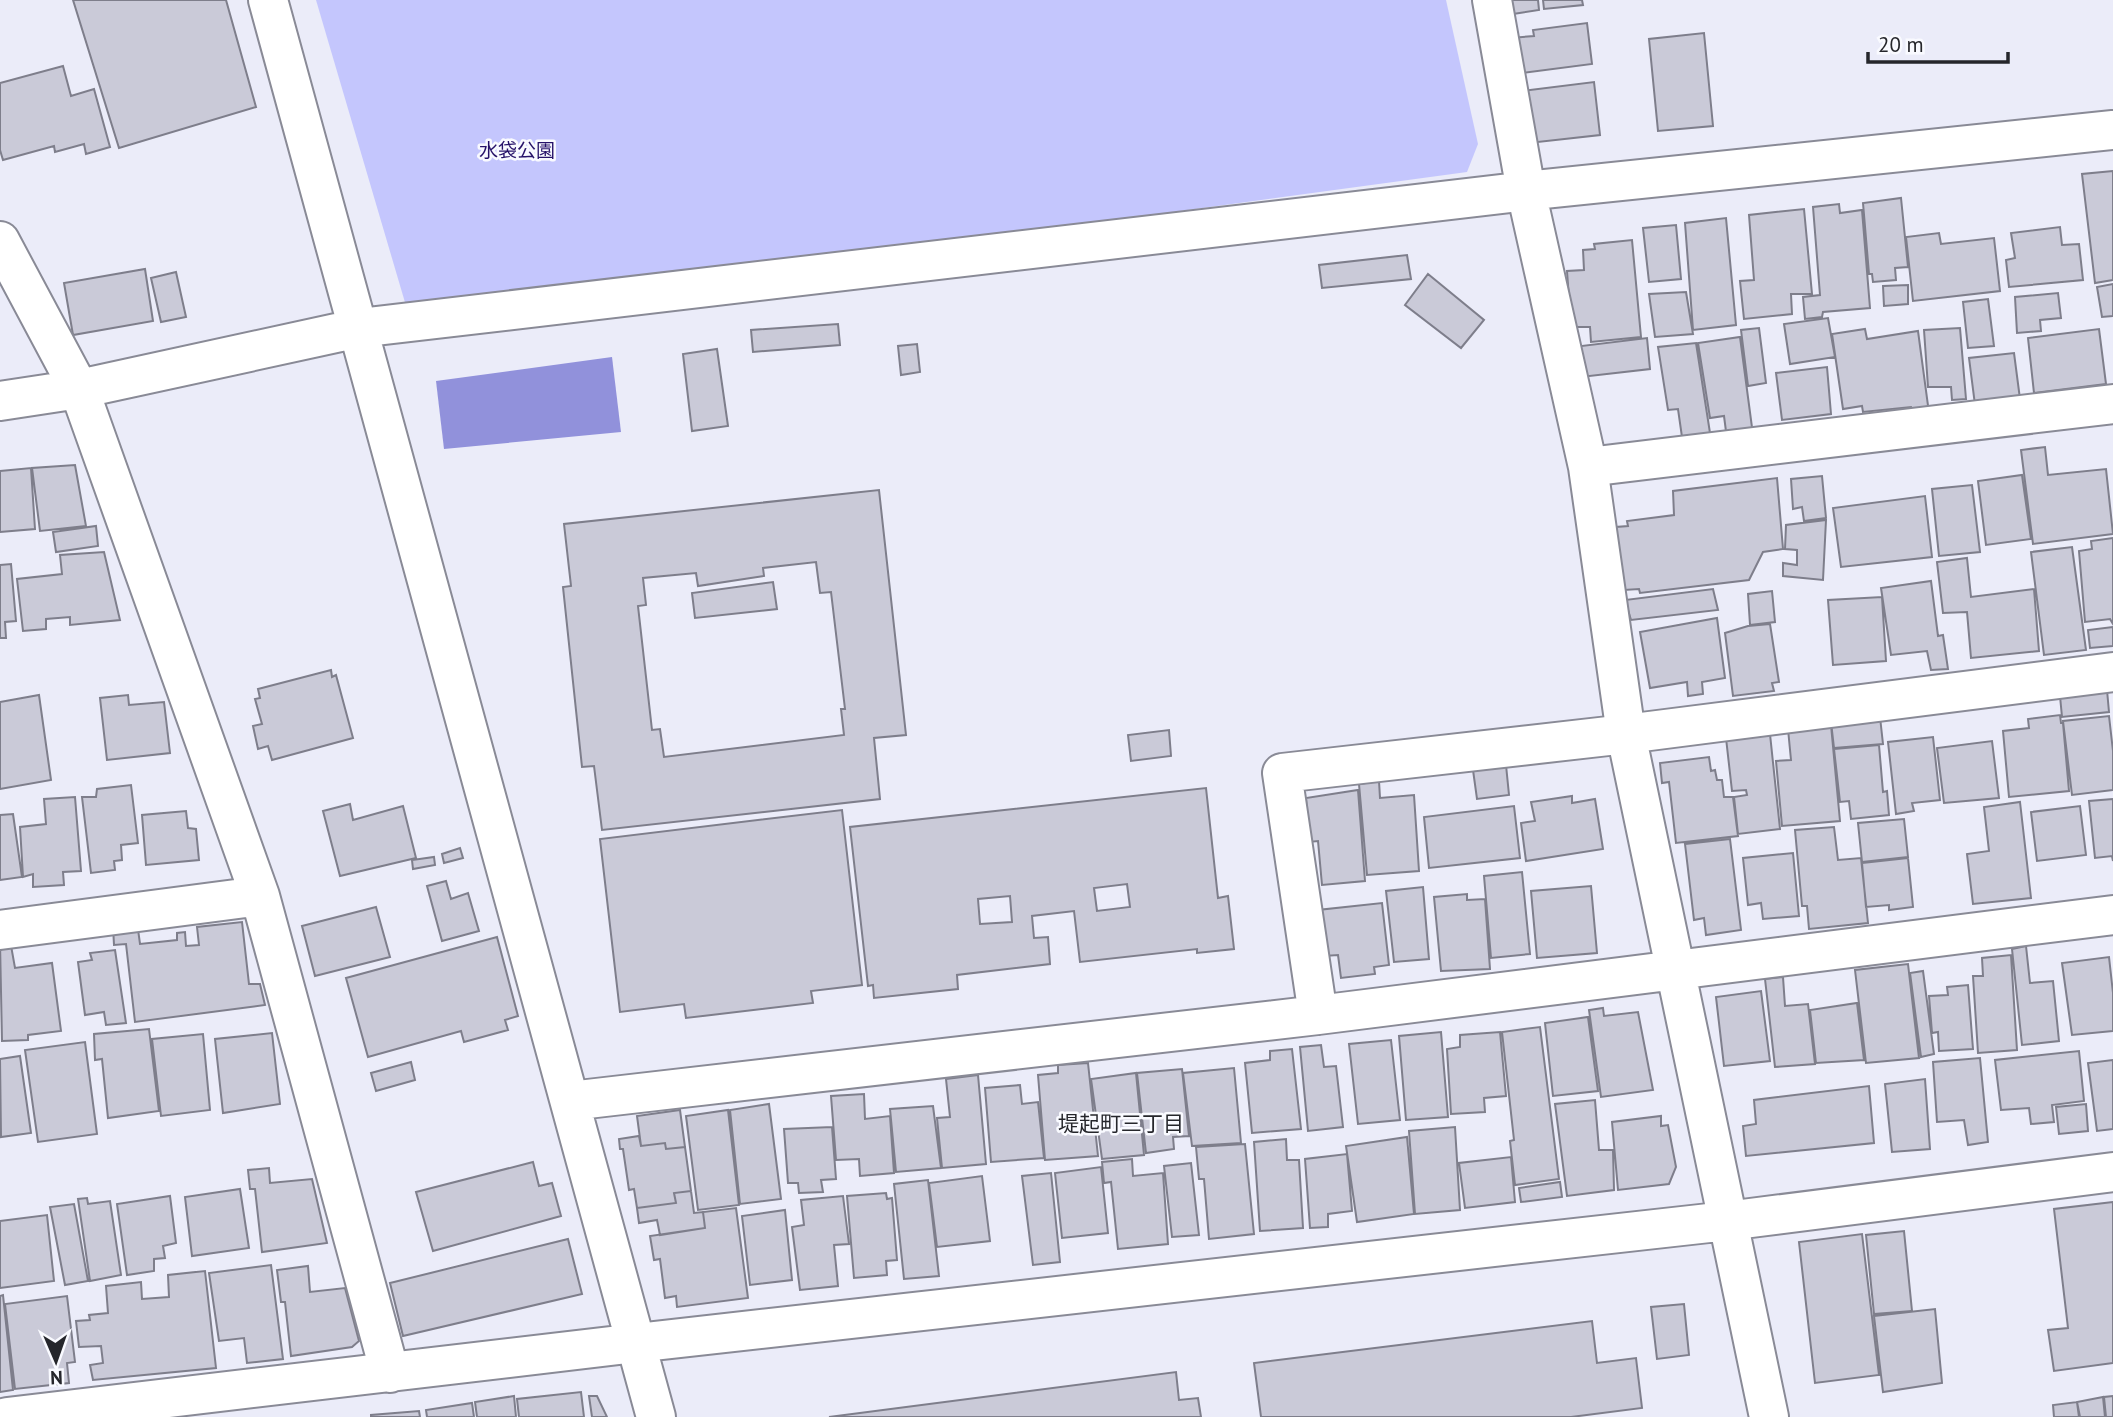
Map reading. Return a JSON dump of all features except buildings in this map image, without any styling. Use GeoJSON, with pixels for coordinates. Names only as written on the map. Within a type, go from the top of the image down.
{"type":"FeatureCollection","features":[{"type":"Feature","properties":{"kind":"street"},"geometry":{"type":"LineString","coordinates":[[268,0],[656,1417]]}},
{"type":"Feature","properties":{"kind":"street"},"geometry":{"type":"LineString","coordinates":[[1492,0],[1526,191],[1588,467],[1626,734],[1769,1417]]}},
{"type":"Feature","properties":{"kind":"street"},"geometry":{"type":"LineString","coordinates":[[0,401],[79,389],[359,328],[1526,191],[2113,130]]}},
{"type":"Feature","properties":{"kind":"street"},"geometry":{"type":"LineString","coordinates":[[0,241],[79,389],[260,896],[390,1373]]}},
{"type":"Feature","properties":{"kind":"street"},"geometry":{"type":"LineString","coordinates":[[1588,467],[2113,404]]}},
{"type":"Feature","properties":{"kind":"street"},"geometry":{"type":"LineString","coordinates":[[1318,1015],[1282,773],[1626,734],[2113,672]]}},
{"type":"Feature","properties":{"kind":"street"},"geometry":{"type":"LineString","coordinates":[[0,930],[260,896]]}},
{"type":"Feature","properties":{"kind":"street"},"geometry":{"type":"LineString","coordinates":[[570,1101],[1318,1015],[2113,915]]}},
{"type":"Feature","properties":{"kind":"street"},"geometry":{"type":"LineString","coordinates":[[7,1417],[1727,1220],[2113,1172]]}},
{"type":"Feature","properties":{"kind":"green space","name":"水袋公園"},"geometry":{"type":"Polygon","coordinates":[[[316,0],[1446,0],[1478,144],[1467,172],[409,316],[316,0]]]}},
{"type":"Feature","properties":{"kind":"shaded area"},"geometry":{"type":"Polygon","coordinates":[[[612,357],[621,432],[444,449],[436,381],[612,357]]]}},
{"type":"Feature","properties":{"kind":"district","name":"堤起町三丁目"},"geometry":{"type":"Point","coordinates":[1121,1123]}}]}
